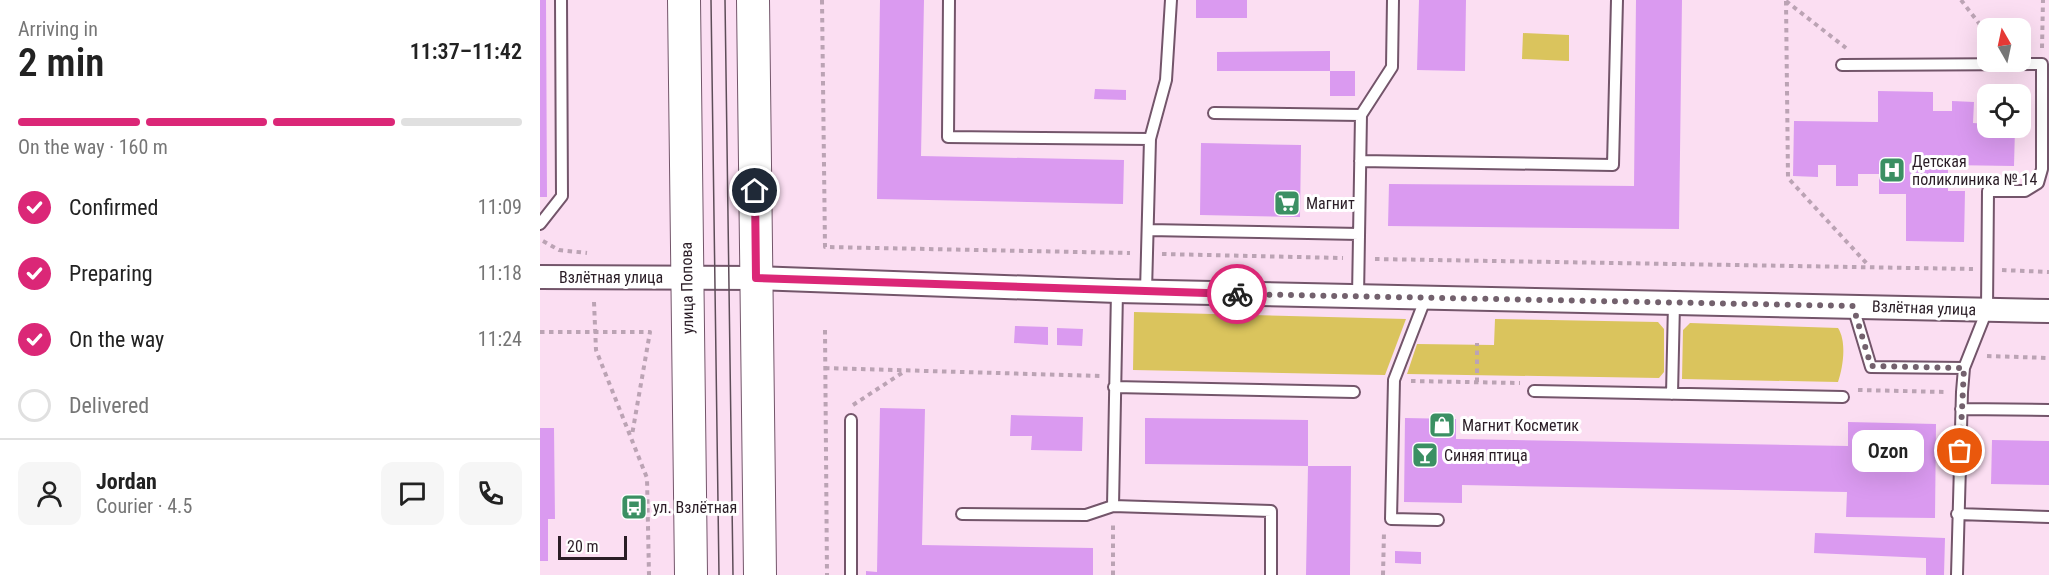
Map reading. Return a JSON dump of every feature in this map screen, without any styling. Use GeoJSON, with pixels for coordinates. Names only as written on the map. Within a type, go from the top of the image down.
{"type":"FeatureCollection","features":[{"type":"Feature","properties":{"kind":"main road","name":"улица Попова"},"geometry":{"type":"LineString","coordinates":[[684,0],[691,575]]}},
{"type":"Feature","properties":{"kind":"main road"},"geometry":{"type":"LineString","coordinates":[[753,0],[760,575]]}},
{"type":"Feature","properties":{"kind":"street","name":"Взлётная улица"},"geometry":{"type":"LineString","coordinates":[[540,277],[756,278],[1116,291],[2049,311]]}},
{"type":"Feature","properties":{"kind":"lane"},"geometry":{"type":"LineString","coordinates":[[540,224],[562,196],[561,0]]}},
{"type":"Feature","properties":{"kind":"lane"},"geometry":{"type":"LineString","coordinates":[[949,0],[948,137],[1150,139]]}},
{"type":"Feature","properties":{"kind":"lane"},"geometry":{"type":"LineString","coordinates":[[1146,291],[1150,139],[1166,80],[1170,0]]}},
{"type":"Feature","properties":{"kind":"lane"},"geometry":{"type":"LineString","coordinates":[[1358,297],[1361,115],[1392,67],[1393,0]]}},
{"type":"Feature","properties":{"kind":"lane"},"geometry":{"type":"LineString","coordinates":[[1360,161],[1613,165],[1617,0]]}},
{"type":"Feature","properties":{"kind":"lane"},"geometry":{"type":"LineString","coordinates":[[1842,65],[2042,64],[2042,169],[2038,183],[2025,191],[1988,190],[1987,310],[1964,368],[1962,392],[1957,575]]}},
{"type":"Feature","properties":{"kind":"lane"},"geometry":{"type":"LineString","coordinates":[[1214,113],[1361,115]]}},
{"type":"Feature","properties":{"kind":"lane"},"geometry":{"type":"LineString","coordinates":[[1148,230],[1359,234]]}},
{"type":"Feature","properties":{"kind":"lane"},"geometry":{"type":"LineString","coordinates":[[1113,506],[1116,291]]}},
{"type":"Feature","properties":{"kind":"lane"},"geometry":{"type":"LineString","coordinates":[[1426,297],[1394,380],[1391,519],[1438,520]]}},
{"type":"Feature","properties":{"kind":"lane"},"geometry":{"type":"LineString","coordinates":[[1672,394],[1674,303]]}},
{"type":"Feature","properties":{"kind":"lane"},"geometry":{"type":"LineString","coordinates":[[1853,306],[1871,366],[1964,368]]}},
{"type":"Feature","properties":{"kind":"lane"},"geometry":{"type":"LineString","coordinates":[[1114,387],[1354,392]]}},
{"type":"Feature","properties":{"kind":"lane"},"geometry":{"type":"LineString","coordinates":[[1534,392],[1843,397]]}},
{"type":"Feature","properties":{"kind":"lane"},"geometry":{"type":"LineString","coordinates":[[1961,409],[2049,410]]}},
{"type":"Feature","properties":{"kind":"lane"},"geometry":{"type":"LineString","coordinates":[[851,420],[851,575]]}},
{"type":"Feature","properties":{"kind":"lane"},"geometry":{"type":"LineString","coordinates":[[962,514],[1086,514],[1113,506],[1271,510],[1271,575]]}},
{"type":"Feature","properties":{"kind":"lane"},"geometry":{"type":"LineString","coordinates":[[1957,514],[2049,517]]}},
{"type":"Feature","properties":{"kind":"path"},"geometry":{"type":"LineString","coordinates":[[822,0],[825,247],[2049,272]]}},
{"type":"Feature","properties":{"kind":"path"},"geometry":{"type":"LineString","coordinates":[[1961,0],[1977,21]]}},
{"type":"Feature","properties":{"kind":"path"},"geometry":{"type":"LineString","coordinates":[[2042,64],[2043,0]]}},
{"type":"Feature","properties":{"kind":"path"},"geometry":{"type":"LineString","coordinates":[[1786,1],[1869,65]]}},
{"type":"Feature","properties":{"kind":"path"},"geometry":{"type":"LineString","coordinates":[[1786,1],[1788,178],[1870,267]]}},
{"type":"Feature","properties":{"kind":"path"},"geometry":{"type":"LineString","coordinates":[[540,240],[559,250],[594,253]]}},
{"type":"Feature","properties":{"kind":"path"},"geometry":{"type":"LineString","coordinates":[[594,302],[596,350],[647,478],[649,575]]}},
{"type":"Feature","properties":{"kind":"path"},"geometry":{"type":"LineString","coordinates":[[825,330],[827,575]]}},
{"type":"Feature","properties":{"kind":"path"},"geometry":{"type":"LineString","coordinates":[[540,332],[650,332],[632,437]]}},
{"type":"Feature","properties":{"kind":"path"},"geometry":{"type":"LineString","coordinates":[[1477,343],[1477,382]]}},
{"type":"Feature","properties":{"kind":"path"},"geometry":{"type":"LineString","coordinates":[[1968,356],[2049,358]]}},
{"type":"Feature","properties":{"kind":"path"},"geometry":{"type":"LineString","coordinates":[[852,406],[906,370]]}},
{"type":"Feature","properties":{"kind":"path"},"geometry":{"type":"LineString","coordinates":[[1854,390],[1962,392]]}},
{"type":"Feature","properties":{"kind":"path"},"geometry":{"type":"LineString","coordinates":[[825,423],[834,417]]}},
{"type":"Feature","properties":{"kind":"path"},"geometry":{"type":"LineString","coordinates":[[1113,506],[1113,575]]}},
{"type":"Feature","properties":{"kind":"path"},"geometry":{"type":"LineString","coordinates":[[1383,575],[1384,526],[1391,519]]}},
{"type":"Feature","properties":{"kind":"shaded area"},"geometry":{"type":"Polygon","coordinates":[[[1523,33],[1569,35],[1569,61],[1522,59],[1523,33]]]}},
{"type":"Feature","properties":{"kind":"shaded area"},"geometry":{"type":"Polygon","coordinates":[[[1134,312],[1406,319],[1385,375],[1133,370],[1134,312]]]}},
{"type":"Feature","properties":{"kind":"shaded area"},"geometry":{"type":"Polygon","coordinates":[[[1495,319],[1658,322],[1664,329],[1664,372],[1659,378],[1407,374],[1417,344],[1494,345],[1495,319]]]}},
{"type":"Feature","properties":{"kind":"shaded area"},"geometry":{"type":"Polygon","coordinates":[[[1690,323],[1838,328],[1842,340],[1843,362],[1838,382],[1682,379],[1683,330],[1690,323]]]}},
{"type":"Feature","properties":{"kind":"building"},"geometry":{"type":"Polygon","coordinates":[[[540,0],[546,0],[547,197],[540,197],[540,0]]]}},
{"type":"Feature","properties":{"kind":"building"},"geometry":{"type":"Polygon","coordinates":[[[880,0],[924,0],[921,156],[1124,160],[1123,204],[877,199],[880,0]]]}},
{"type":"Feature","properties":{"kind":"building"},"geometry":{"type":"Polygon","coordinates":[[[1196,0],[1247,0],[1247,18],[1196,18],[1196,0]]]}},
{"type":"Feature","properties":{"kind":"building"},"geometry":{"type":"Polygon","coordinates":[[[1419,0],[1466,0],[1465,71],[1417,70],[1419,0]]]}},
{"type":"Feature","properties":{"kind":"building"},"geometry":{"type":"Polygon","coordinates":[[[1636,0],[1682,0],[1679,229],[1388,226],[1389,184],[1634,186],[1636,0]]]}},
{"type":"Feature","properties":{"kind":"building"},"geometry":{"type":"Polygon","coordinates":[[[1330,51],[1330,71],[1217,71],[1217,52],[1330,51]]]}},
{"type":"Feature","properties":{"kind":"building"},"geometry":{"type":"Polygon","coordinates":[[[1330,71],[1355,71],[1355,96],[1330,96],[1330,71]]]}},
{"type":"Feature","properties":{"kind":"building"},"geometry":{"type":"Polygon","coordinates":[[[1095,89],[1126,90],[1126,100],[1094,99],[1095,89]]]}},
{"type":"Feature","properties":{"kind":"building","name":"Детская поликлиника № 14"},"geometry":{"type":"Polygon","coordinates":[[[1878,91],[1933,92],[1933,111],[1952,111],[1952,101],[1974,102],[1973,123],[1977,123],[1977,138],[2015,138],[2014,166],[1948,165],[1948,191],[1965,191],[1964,242],[1906,241],[1906,194],[1879,194],[1879,174],[1858,174],[1858,186],[1836,186],[1836,165],[1818,165],[1818,177],[1793,176],[1794,121],[1878,122],[1878,91]]]}},
{"type":"Feature","properties":{"kind":"building"},"geometry":{"type":"Polygon","coordinates":[[[1201,143],[1301,145],[1300,217],[1200,215],[1201,143]]]}},
{"type":"Feature","properties":{"kind":"building"},"geometry":{"type":"Polygon","coordinates":[[[1015,326],[1048,327],[1048,345],[1014,343],[1015,326]]]}},
{"type":"Feature","properties":{"kind":"building"},"geometry":{"type":"Polygon","coordinates":[[[1057,328],[1083,329],[1082,346],[1057,345],[1057,328]]]}},
{"type":"Feature","properties":{"kind":"building"},"geometry":{"type":"Polygon","coordinates":[[[880,408],[925,409],[922,545],[1093,548],[1093,575],[866,575],[866,571],[877,572],[880,408]]]}},
{"type":"Feature","properties":{"kind":"building"},"geometry":{"type":"Polygon","coordinates":[[[1011,415],[1083,417],[1082,451],[1031,450],[1032,436],[1010,436],[1011,415]]]}},
{"type":"Feature","properties":{"kind":"building"},"geometry":{"type":"Polygon","coordinates":[[[1145,418],[1308,420],[1308,466],[1145,464],[1145,418]]]}},
{"type":"Feature","properties":{"kind":"building"},"geometry":{"type":"Polygon","coordinates":[[[1405,418],[1456,419],[1456,439],[1848,446],[1848,422],[1936,424],[1935,518],[1846,517],[1847,492],[1462,485],[1462,503],[1404,502],[1405,418]]]}},
{"type":"Feature","properties":{"kind":"building"},"geometry":{"type":"Polygon","coordinates":[[[540,428],[554,428],[555,519],[548,519],[548,561],[540,561],[540,428]]]}},
{"type":"Feature","properties":{"kind":"building"},"geometry":{"type":"Polygon","coordinates":[[[1992,440],[2049,441],[2049,485],[1991,484],[1992,440]]]}},
{"type":"Feature","properties":{"kind":"building"},"geometry":{"type":"Polygon","coordinates":[[[1308,466],[1351,466],[1350,575],[1306,575],[1308,466]]]}},
{"type":"Feature","properties":{"kind":"building"},"geometry":{"type":"Polygon","coordinates":[[[1815,533],[1945,538],[1944,575],[1926,575],[1926,558],[1814,553],[1815,533]]]}},
{"type":"Feature","properties":{"kind":"building"},"geometry":{"type":"Polygon","coordinates":[[[1395,551],[1421,552],[1421,564],[1395,563],[1395,551]]]}},
{"type":"Feature","properties":{"kind":"tram line"},"geometry":{"type":"LineString","coordinates":[[711,0],[719,575]]}},
{"type":"Feature","properties":{"kind":"tram line"},"geometry":{"type":"LineString","coordinates":[[725,0],[733,575]]}},
{"type":"Feature","properties":{"kind":"way so far"},"geometry":{"type":"LineString","coordinates":[[1237,294],[1853,306],[1871,366],[1964,368],[1960,451]]}},
{"type":"Feature","properties":{"kind":"place","name":"Детская поликлиника № 14"},"geometry":{"type":"Point","coordinates":[1892,170]}},
{"type":"Feature","properties":{"kind":"place","name":"Магнит"},"geometry":{"type":"Point","coordinates":[1287,203]}},
{"type":"Feature","properties":{"kind":"place","name":"Магнит Косметик"},"geometry":{"type":"Point","coordinates":[1442,425]}},
{"type":"Feature","properties":{"kind":"place","name":"Ozon"},"geometry":{"type":"Point","coordinates":[1960,451]}},
{"type":"Feature","properties":{"kind":"place","name":"Синяя птица"},"geometry":{"type":"Point","coordinates":[1425,455]}},
{"type":"Feature","properties":{"kind":"place","name":"ул. Взлётная"},"geometry":{"type":"Point","coordinates":[634,507]}},
{"type":"Feature","properties":{"kind":"route"},"geometry":{"type":"LineString","coordinates":[[755,191],[756,278],[1237,294]]}}]}
